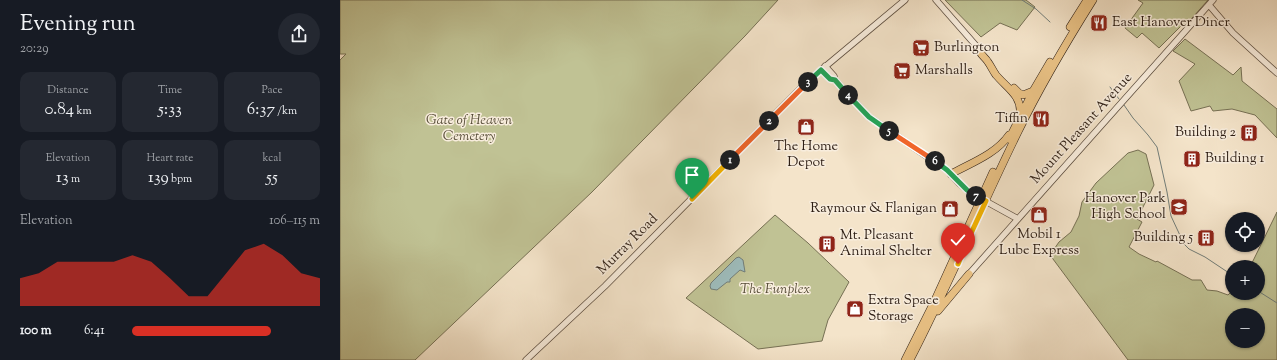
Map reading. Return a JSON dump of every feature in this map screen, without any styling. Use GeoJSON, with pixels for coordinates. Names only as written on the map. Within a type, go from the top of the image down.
{"type":"FeatureCollection","features":[{"type":"Feature","properties":{"kind":"main road"},"geometry":{"type":"LineString","coordinates":[[910,360],[931,320],[1013,130],[1033,91],[1087,0]]}},
{"type":"Feature","properties":{"kind":"main road"},"geometry":{"type":"LineString","coordinates":[[905,360],[1032,103],[1093,0]]}},
{"type":"Feature","properties":{"kind":"main road"},"geometry":{"type":"LineString","coordinates":[[979,49],[982,49],[991,59],[999,72],[1018,93],[1026,95],[1033,91]]}},
{"type":"Feature","properties":{"kind":"main road"},"geometry":{"type":"LineString","coordinates":[[979,49],[979,52],[989,62],[995,74],[1018,99],[1021,107],[1020,116]]}},
{"type":"Feature","properties":{"kind":"main road"},"geometry":{"type":"LineString","coordinates":[[951,174],[1000,147],[1013,130]]}},
{"type":"Feature","properties":{"kind":"main road"},"geometry":{"type":"LineString","coordinates":[[931,320],[969,274]]}},
{"type":"Feature","properties":{"kind":"street","name":"Murray Road"},"geometry":{"type":"LineString","coordinates":[[526,360],[604,286],[804,86],[823,68],[905,0]]}},
{"type":"Feature","properties":{"kind":"street"},"geometry":{"type":"LineString","coordinates":[[936,0],[979,49]]}},
{"type":"Feature","properties":{"kind":"street"},"geometry":{"type":"LineString","coordinates":[[1211,2],[1233,33],[1277,73]]}},
{"type":"Feature","properties":{"kind":"street","name":"Mount Pleasant Avenue"},"geometry":{"type":"LineString","coordinates":[[969,274],[1211,2]]}},
{"type":"Feature","properties":{"kind":"street"},"geometry":{"type":"LineString","coordinates":[[823,68],[830,79],[835,80],[869,117],[947,170],[967,190],[1018,219]]}},
{"type":"Feature","properties":{"kind":"green space","name":"Gate of Heaven Cemetery"},"geometry":{"type":"Polygon","coordinates":[[[340,0],[778,0],[745,36],[592,192],[415,360],[340,360],[340,60],[346,54],[340,54],[340,0]]]}},
{"type":"Feature","properties":{"kind":"green space"},"geometry":{"type":"Polygon","coordinates":[[[945,0],[1026,0],[1035,7],[1017,30],[1000,23],[981,37],[945,0]]]}},
{"type":"Feature","properties":{"kind":"green space"},"geometry":{"type":"Polygon","coordinates":[[[1138,0],[1208,0],[1185,26],[1182,25],[1159,48],[1142,33],[1137,38],[1125,28],[1143,3],[1138,0]]]}},
{"type":"Feature","properties":{"kind":"green space"},"geometry":{"type":"Polygon","coordinates":[[[1185,39],[1233,75],[1241,67],[1242,81],[1277,109],[1277,138],[1255,115],[1232,109],[1213,111],[1210,106],[1191,111],[1179,81],[1195,64],[1173,51],[1185,39]]]}},
{"type":"Feature","properties":{"kind":"green space"},"geometry":{"type":"Polygon","coordinates":[[[1138,150],[1146,154],[1154,185],[1137,219],[1142,222],[1129,247],[1139,254],[1156,262],[1157,261],[1192,280],[1201,280],[1207,290],[1225,294],[1225,300],[1265,300],[1265,260],[1253,260],[1257,252],[1265,252],[1265,236],[1277,212],[1277,360],[1128,360],[1050,255],[1059,242],[1071,232],[1079,216],[1082,202],[1096,183],[1128,153],[1138,150]]]}},
{"type":"Feature","properties":{"kind":"green space","name":"The Funplex"},"geometry":{"type":"Polygon","coordinates":[[[775,215],[808,243],[849,282],[828,320],[822,341],[758,349],[686,298],[775,215]]]}},
{"type":"Feature","properties":{"kind":"water"},"geometry":{"type":"Polygon","coordinates":[[[739,257],[743,260],[745,272],[740,270],[730,279],[730,282],[727,282],[717,290],[711,289],[711,283],[736,258],[739,257]]]}},
{"type":"Feature","properties":{"kind":"waterway"},"geometry":{"type":"LineString","coordinates":[[1022,0],[1036,9],[1050,22]]}},
{"type":"Feature","properties":{"kind":"waterway"},"geometry":{"type":"LineString","coordinates":[[1110,87],[1119,99]]}},
{"type":"Feature","properties":{"kind":"waterway"},"geometry":{"type":"LineString","coordinates":[[1124,105],[1157,147],[1171,216],[1184,244],[1189,249],[1205,257],[1225,270]]}},
{"type":"Feature","properties":{"kind":"waterway"},"geometry":{"type":"LineString","coordinates":[[1265,295],[1277,303]]}},
{"type":"Feature","properties":{"kind":"place","name":"East Hanover Diner"},"geometry":{"type":"Point","coordinates":[1099,23]}},
{"type":"Feature","properties":{"kind":"place","name":"Burlington"},"geometry":{"type":"Point","coordinates":[921,48]}},
{"type":"Feature","properties":{"kind":"place","name":"Marshalls"},"geometry":{"type":"Point","coordinates":[902,71]}},
{"type":"Feature","properties":{"kind":"place","name":"Tiffin"},"geometry":{"type":"Point","coordinates":[1041,119]}},
{"type":"Feature","properties":{"kind":"place","name":"The Home Depot"},"geometry":{"type":"Point","coordinates":[806,127]}},
{"type":"Feature","properties":{"kind":"place","name":"Building 2"},"geometry":{"type":"Point","coordinates":[1249,133]}},
{"type":"Feature","properties":{"kind":"place","name":"Building 1"},"geometry":{"type":"Point","coordinates":[1192,159]}},
{"type":"Feature","properties":{"kind":"place","name":"Hanover Park High School"},"geometry":{"type":"Point","coordinates":[1179,207]}},
{"type":"Feature","properties":{"kind":"place","name":"Raymour & Flanigan"},"geometry":{"type":"Point","coordinates":[950,209]}},
{"type":"Feature","properties":{"kind":"place","name":"Mobil 1 Lube Express"},"geometry":{"type":"Point","coordinates":[1039,215]}},
{"type":"Feature","properties":{"kind":"place","name":"Building 5"},"geometry":{"type":"Point","coordinates":[1206,238]}},
{"type":"Feature","properties":{"kind":"place","name":"Mt. Pleasant Animal Shelter"},"geometry":{"type":"Point","coordinates":[827,244]}},
{"type":"Feature","properties":{"kind":"place","name":"Extra Space Storage"},"geometry":{"type":"Point","coordinates":[855,309]}},
{"type":"Feature","properties":{"kind":"route"},"geometry":{"type":"LineString","coordinates":[[692,199],[808,81],[821,70],[830,79],[835,80],[869,117],[947,170],[967,190],[986,201],[958,264]]}}]}
